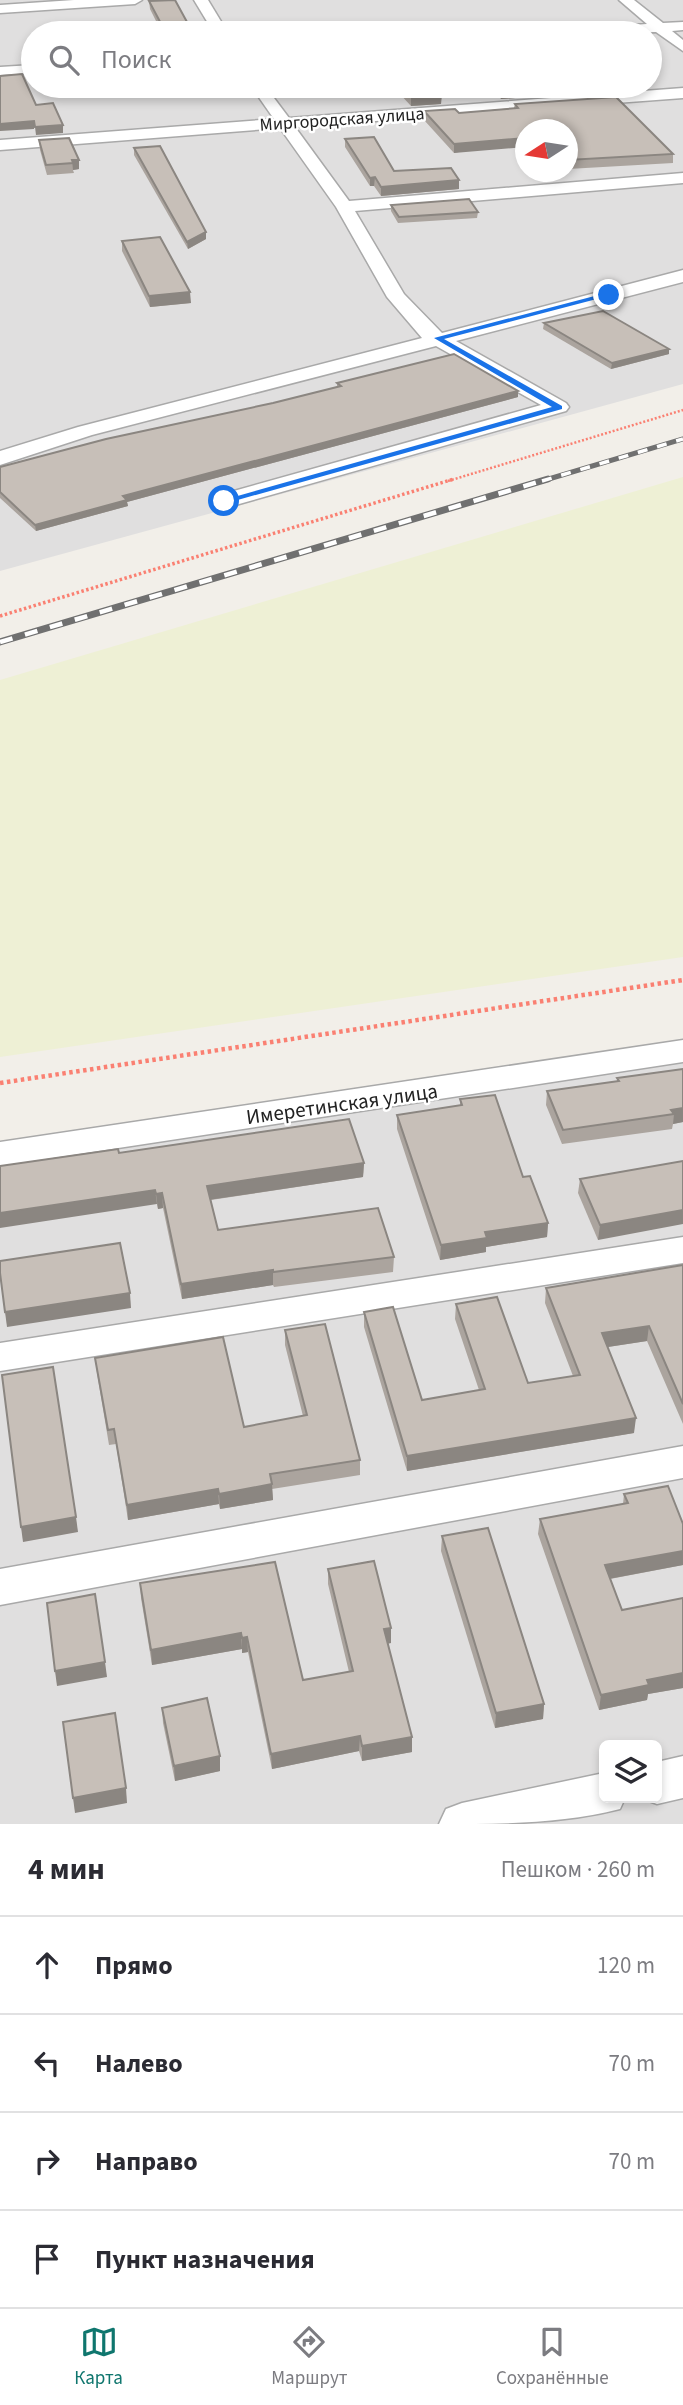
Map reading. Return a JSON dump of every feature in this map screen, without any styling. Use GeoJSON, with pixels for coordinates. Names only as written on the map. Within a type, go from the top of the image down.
{"type":"FeatureCollection","features":[{"type":"Feature","properties":{"kind":"street"},"geometry":{"type":"LineString","coordinates":[[0,9],[135,0]]}},
{"type":"Feature","properties":{"kind":"street"},"geometry":{"type":"LineString","coordinates":[[201,0],[214,21]]}},
{"type":"Feature","properties":{"kind":"street"},"geometry":{"type":"LineString","coordinates":[[626,0],[652,21]]}},
{"type":"Feature","properties":{"kind":"street"},"geometry":{"type":"LineString","coordinates":[[662,27],[683,26]]}},
{"type":"Feature","properties":{"kind":"street"},"geometry":{"type":"LineString","coordinates":[[662,29],[683,47]]}},
{"type":"Feature","properties":{"kind":"street"},"geometry":{"type":"LineString","coordinates":[[0,71],[21,70]]}},
{"type":"Feature","properties":{"kind":"street","name":"Миргородская улица"},"geometry":{"type":"LineString","coordinates":[[662,95],[683,93]]}},
{"type":"Feature","properties":{"kind":"street"},"geometry":{"type":"LineString","coordinates":[[224,501],[559,407],[428,333],[396,297],[344,207],[267,98]]}},
{"type":"Feature","properties":{"kind":"street","name":"Миргородская улица"},"geometry":{"type":"LineString","coordinates":[[0,145],[619,98]]}},
{"type":"Feature","properties":{"kind":"street"},"geometry":{"type":"LineString","coordinates":[[344,207],[683,178]]}},
{"type":"Feature","properties":{"kind":"street"},"geometry":{"type":"LineString","coordinates":[[0,458],[85,432],[683,276]]}},
{"type":"Feature","properties":{"kind":"street","name":"Имеретинская улица"},"geometry":{"type":"LineString","coordinates":[[0,1154],[683,1051]]}},
{"type":"Feature","properties":{"kind":"street"},"geometry":{"type":"LineString","coordinates":[[0,1357],[683,1250]]}},
{"type":"Feature","properties":{"kind":"street"},"geometry":{"type":"LineString","coordinates":[[0,1587],[683,1462]]}},
{"type":"Feature","properties":{"kind":"street"},"geometry":{"type":"LineString","coordinates":[[662,1782],[683,1777]]}},
{"type":"Feature","properties":{"kind":"street"},"geometry":{"type":"LineString","coordinates":[[462,1824],[599,1795]]}},
{"type":"Feature","properties":{"kind":"path"},"geometry":{"type":"LineString","coordinates":[[0,616],[683,410]]}},
{"type":"Feature","properties":{"kind":"path"},"geometry":{"type":"LineString","coordinates":[[0,1083],[683,980]]}},
{"type":"Feature","properties":{"kind":"shaded area"},"geometry":{"type":"Polygon","coordinates":[[[0,0],[683,0],[683,384],[0,571],[0,0]]]}},
{"type":"Feature","properties":{"kind":"shaded area"},"geometry":{"type":"Polygon","coordinates":[[[683,1051],[683,1824],[0,1824],[0,1154],[683,1051]]]}},
{"type":"Feature","properties":{"kind":"green space"},"geometry":{"type":"Polygon","coordinates":[[[683,477],[683,957],[0,1057],[0,680],[683,477]]]}},
{"type":"Feature","properties":{"kind":"building"},"geometry":{"type":"Polygon","coordinates":[[[175,0],[186,21],[160,21],[149,1],[175,0]]]}},
{"type":"Feature","properties":{"kind":"building"},"geometry":{"type":"Polygon","coordinates":[[[21,74],[21,98],[33,98],[36,105],[53,103],[63,125],[35,127],[34,121],[0,124],[0,76],[21,74]]]}},
{"type":"Feature","properties":{"kind":"building"},"geometry":{"type":"Polygon","coordinates":[[[617,98],[673,154],[578,159],[578,119],[515,119],[515,139],[454,144],[424,111],[455,109],[459,113],[518,108],[515,104],[617,98]]]}},
{"type":"Feature","properties":{"kind":"building"},"geometry":{"type":"Polygon","coordinates":[[[374,137],[394,171],[451,168],[459,180],[381,187],[375,177],[370,178],[345,139],[374,137]]]}},
{"type":"Feature","properties":{"kind":"building"},"geometry":{"type":"Polygon","coordinates":[[[69,138],[79,160],[46,165],[39,140],[69,138]]]}},
{"type":"Feature","properties":{"kind":"building"},"geometry":{"type":"Polygon","coordinates":[[[160,146],[206,232],[187,242],[134,148],[160,146]]]}},
{"type":"Feature","properties":{"kind":"building"},"geometry":{"type":"Polygon","coordinates":[[[469,199],[478,212],[399,217],[391,205],[469,199]]]}},
{"type":"Feature","properties":{"kind":"building"},"geometry":{"type":"Polygon","coordinates":[[[160,237],[190,292],[149,296],[122,241],[160,237]]]}},
{"type":"Feature","properties":{"kind":"building"},"geometry":{"type":"Polygon","coordinates":[[[603,311],[669,349],[612,363],[544,323],[603,311]]]}},
{"type":"Feature","properties":{"kind":"building"},"geometry":{"type":"Polygon","coordinates":[[[454,354],[518,391],[123,496],[127,500],[35,525],[0,492],[0,467],[106,439],[273,403],[341,386],[337,383],[454,354]]]}},
{"type":"Feature","properties":{"kind":"building"},"geometry":{"type":"Polygon","coordinates":[[[683,1069],[683,1108],[671,1110],[674,1114],[563,1130],[547,1091],[619,1081],[617,1078],[683,1069]]]}},
{"type":"Feature","properties":{"kind":"building"},"geometry":{"type":"Polygon","coordinates":[[[495,1095],[523,1177],[530,1176],[548,1223],[485,1232],[487,1238],[441,1245],[397,1115],[462,1105],[460,1099],[495,1095]]]}},
{"type":"Feature","properties":{"kind":"building"},"geometry":{"type":"Polygon","coordinates":[[[349,1119],[364,1163],[207,1186],[218,1230],[378,1208],[394,1257],[273,1270],[181,1284],[162,1193],[156,1194],[155,1190],[0,1213],[0,1166],[118,1149],[119,1153],[349,1119]]]}},
{"type":"Feature","properties":{"kind":"building"},"geometry":{"type":"Polygon","coordinates":[[[683,1161],[683,1210],[600,1225],[580,1179],[683,1161]]]}},
{"type":"Feature","properties":{"kind":"building"},"geometry":{"type":"Polygon","coordinates":[[[120,1243],[130,1293],[5,1312],[0,1261],[120,1243]]]}},
{"type":"Feature","properties":{"kind":"building"},"geometry":{"type":"Polygon","coordinates":[[[683,1265],[683,1404],[649,1326],[602,1333],[636,1418],[407,1456],[364,1312],[393,1307],[422,1400],[485,1389],[456,1304],[497,1297],[528,1383],[580,1375],[546,1288],[683,1265]]]}},
{"type":"Feature","properties":{"kind":"building"},"geometry":{"type":"Polygon","coordinates":[[[325,1324],[360,1460],[270,1474],[272,1484],[219,1494],[218,1489],[127,1505],[114,1429],[108,1430],[95,1358],[223,1337],[244,1427],[307,1415],[285,1330],[325,1324]]]}},
{"type":"Feature","properties":{"kind":"building"},"geometry":{"type":"Polygon","coordinates":[[[53,1367],[76,1517],[21,1527],[2,1375],[53,1367]]]}},
{"type":"Feature","properties":{"kind":"building"},"geometry":{"type":"Polygon","coordinates":[[[668,1486],[683,1524],[683,1551],[605,1565],[622,1610],[683,1598],[683,1673],[647,1680],[649,1685],[601,1695],[540,1519],[628,1503],[624,1494],[668,1486]]]}},
{"type":"Feature","properties":{"kind":"building"},"geometry":{"type":"Polygon","coordinates":[[[488,1528],[544,1704],[496,1713],[442,1536],[488,1528]]]}},
{"type":"Feature","properties":{"kind":"building"},"geometry":{"type":"Polygon","coordinates":[[[374,1561],[391,1628],[384,1629],[412,1737],[362,1746],[360,1736],[271,1754],[247,1637],[242,1638],[241,1633],[151,1650],[140,1583],[275,1562],[303,1680],[353,1671],[328,1569],[374,1561]]]}},
{"type":"Feature","properties":{"kind":"building"},"geometry":{"type":"Polygon","coordinates":[[[95,1594],[105,1662],[55,1671],[47,1603],[95,1594]]]}},
{"type":"Feature","properties":{"kind":"building"},"geometry":{"type":"Polygon","coordinates":[[[207,1698],[220,1756],[174,1766],[162,1708],[207,1698]]]}},
{"type":"Feature","properties":{"kind":"building"},"geometry":{"type":"Polygon","coordinates":[[[115,1713],[126,1788],[73,1798],[63,1722],[115,1713]]]}},
{"type":"Feature","properties":{"kind":"railway"},"geometry":{"type":"LineString","coordinates":[[542,481],[683,439]]}},
{"type":"Feature","properties":{"kind":"railway"},"geometry":{"type":"LineString","coordinates":[[0,642],[548,479]]}},
{"type":"Feature","properties":{"kind":"route"},"geometry":{"type":"LineString","coordinates":[[224,501],[559,407],[438,338],[609,295]]}}]}
